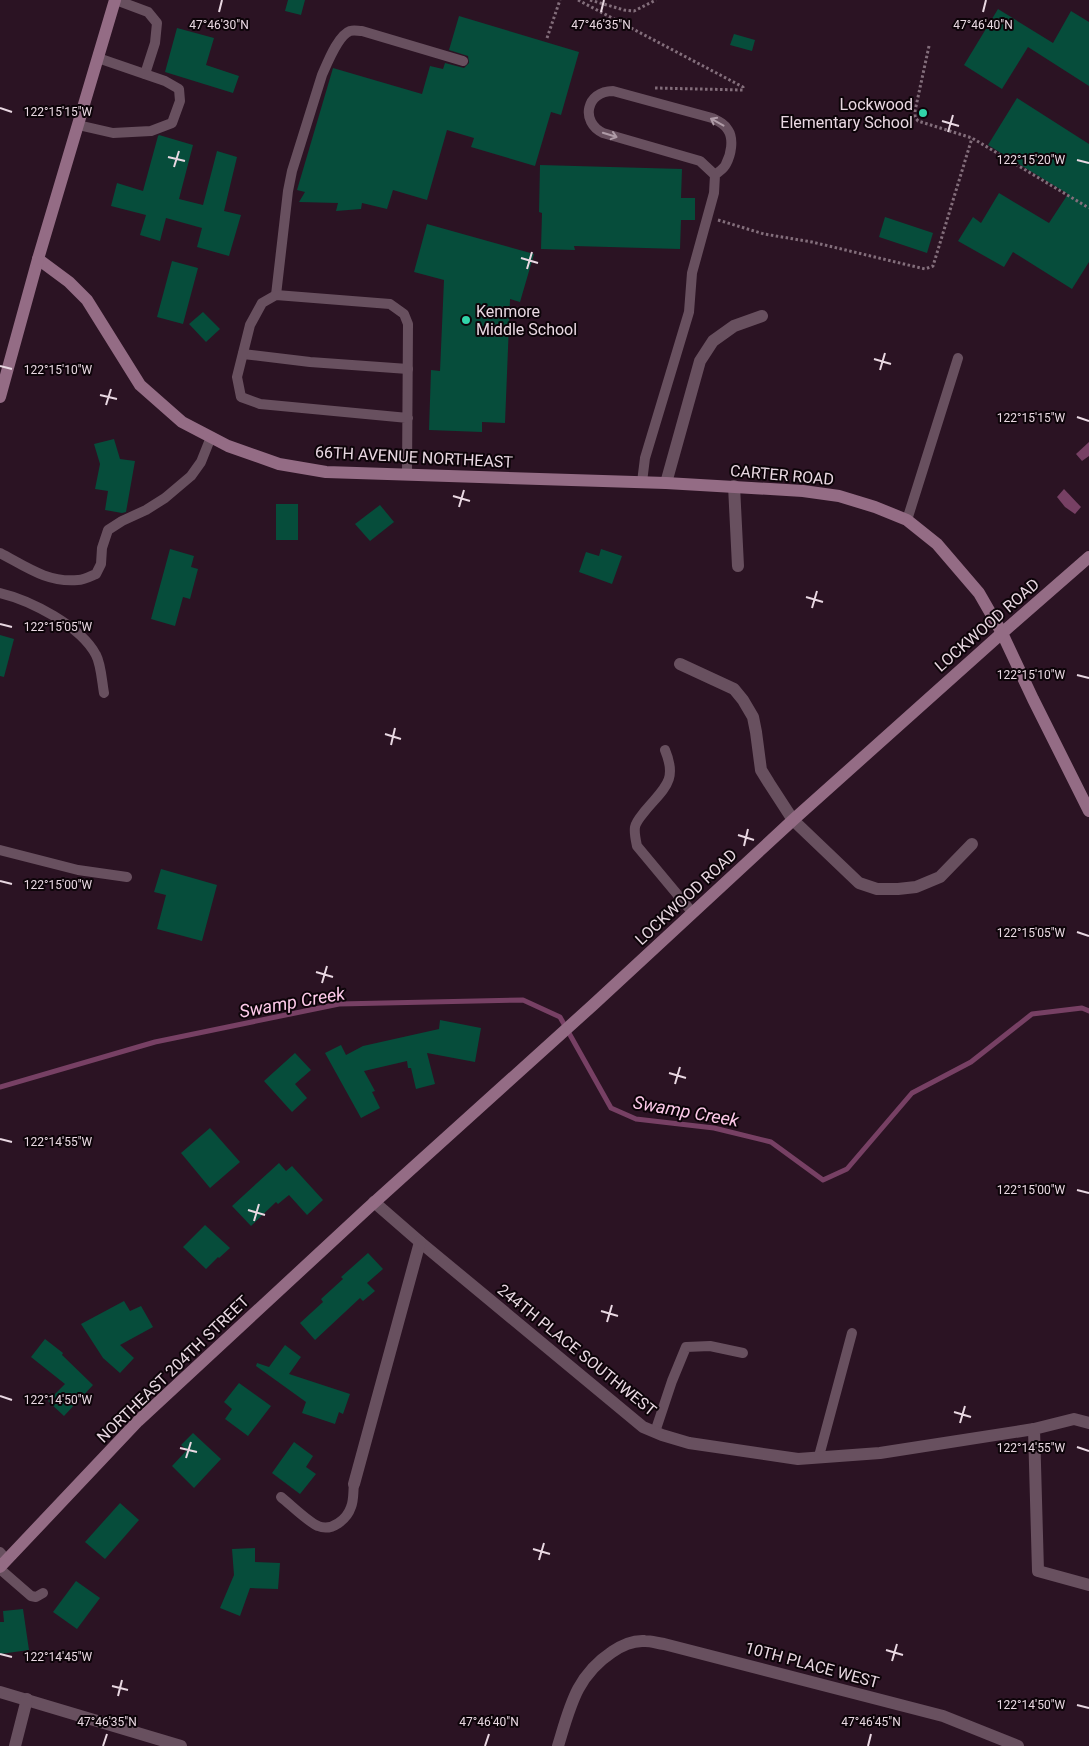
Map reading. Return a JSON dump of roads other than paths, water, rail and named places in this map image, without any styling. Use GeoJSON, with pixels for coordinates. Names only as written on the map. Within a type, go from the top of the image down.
{"type":"FeatureCollection","features":[{"type":"Feature","properties":{"kind":"street"},"geometry":{"type":"LineString","coordinates":[[0,398],[38,259],[115,0]]}},
{"type":"Feature","properties":{"kind":"street","name":"66TH AVENUE NORTHEAST"},"geometry":{"type":"LineString","coordinates":[[38,259],[69,282],[87,300],[140,385],[182,422],[228,446],[279,464],[326,472],[638,482]]}},
{"type":"Feature","properties":{"kind":"street"},"geometry":{"type":"LineString","coordinates":[[666,483],[700,361],[713,342],[734,326],[762,316]]}},
{"type":"Feature","properties":{"kind":"street","name":"CARTER ROAD"},"geometry":{"type":"LineString","coordinates":[[638,482],[803,490],[839,496],[875,507],[907,520],[937,544],[979,593],[1002,632],[1033,700],[1089,811]]}},
{"type":"Feature","properties":{"kind":"street"},"geometry":{"type":"LineString","coordinates":[[734,486],[738,566]]}},
{"type":"Feature","properties":{"kind":"street","name":"LOCKWOOD ROAD"},"geometry":{"type":"LineString","coordinates":[[374,1202],[593,1005],[793,820],[1002,632],[1089,557]]}},
{"type":"Feature","properties":{"kind":"street"},"geometry":{"type":"LineString","coordinates":[[680,664],[734,689],[743,700],[753,717],[760,770],[793,820],[859,883],[877,889],[916,887],[940,877],[972,844]]}},
{"type":"Feature","properties":{"kind":"street","name":"244TH PLACE SOUTHWEST"},"geometry":{"type":"LineString","coordinates":[[374,1202],[643,1428],[689,1443],[798,1459],[880,1453],[1034,1429],[1074,1419],[1089,1423]]}},
{"type":"Feature","properties":{"kind":"street","name":"NORTHEAST 204TH STREET"},"geometry":{"type":"LineString","coordinates":[[2,1562],[138,1421],[374,1202]]}},
{"type":"Feature","properties":{"kind":"street"},"geometry":{"type":"LineString","coordinates":[[354,1484],[420,1242]]}},
{"type":"Feature","properties":{"kind":"street"},"geometry":{"type":"LineString","coordinates":[[1034,1429],[1038,1572],[1089,1585]]}},
{"type":"Feature","properties":{"kind":"street","name":"10TH PLACE WEST"},"geometry":{"type":"LineString","coordinates":[[558,1746],[580,1683],[598,1661],[624,1644],[643,1641],[664,1644],[943,1716],[1018,1746]]}},
{"type":"Feature","properties":{"kind":"street"},"geometry":{"type":"LineString","coordinates":[[0,1692],[181,1746]]}},
{"type":"Feature","properties":{"kind":"street"},"geometry":{"type":"LineString","coordinates":[[15,1746],[27,1699]]}},
{"type":"Feature","properties":{"kind":"lane"},"geometry":{"type":"LineString","coordinates":[[115,0],[148,12],[157,23],[155,43],[145,74]]}},
{"type":"Feature","properties":{"kind":"lane"},"geometry":{"type":"LineString","coordinates":[[276,295],[292,171],[322,75],[342,36],[350,31],[362,31],[463,61]]}},
{"type":"Feature","properties":{"kind":"lane"},"geometry":{"type":"LineString","coordinates":[[78,125],[113,133],[151,131],[172,122],[180,101],[180,89],[165,81],[98,58]]}},
{"type":"Feature","properties":{"kind":"lane"},"geometry":{"type":"LineString","coordinates":[[638,482],[689,312],[692,273],[714,193],[715,175],[726,166],[732,138],[729,130],[723,124],[712,118],[636,96],[604,91],[593,99],[589,112],[590,120],[596,129],[603,133],[700,161],[715,175]]}},
{"type":"Feature","properties":{"kind":"lane"},"geometry":{"type":"LineString","coordinates":[[407,474],[408,418],[408,324],[404,314],[390,304],[276,295],[262,302],[250,325],[237,378],[241,397],[260,404],[408,418]]}},
{"type":"Feature","properties":{"kind":"lane"},"geometry":{"type":"LineString","coordinates":[[243,354],[310,362],[408,369]]}},
{"type":"Feature","properties":{"kind":"lane"},"geometry":{"type":"LineString","coordinates":[[907,520],[958,358]]}},
{"type":"Feature","properties":{"kind":"lane"},"geometry":{"type":"LineString","coordinates":[[0,553],[24,568],[40,575],[78,580],[96,574],[101,564],[102,548],[108,530],[165,498],[191,476],[201,462],[211,437]]}},
{"type":"Feature","properties":{"kind":"lane"},"geometry":{"type":"LineString","coordinates":[[0,594],[15,597],[52,614],[82,637],[97,655],[104,693]]}},
{"type":"Feature","properties":{"kind":"lane"},"geometry":{"type":"LineString","coordinates":[[665,750],[671,764],[671,773],[667,786],[640,817],[635,827],[637,846],[692,912]]}},
{"type":"Feature","properties":{"kind":"lane"},"geometry":{"type":"LineString","coordinates":[[0,850],[78,870],[127,877]]}},
{"type":"Feature","properties":{"kind":"lane"},"geometry":{"type":"LineString","coordinates":[[819,1456],[852,1333]]}},
{"type":"Feature","properties":{"kind":"lane"},"geometry":{"type":"LineString","coordinates":[[655,1432],[672,1381],[686,1347],[710,1346],[743,1353]]}},
{"type":"Feature","properties":{"kind":"lane"},"geometry":{"type":"LineString","coordinates":[[281,1497],[318,1526],[333,1526],[341,1522],[351,1508],[354,1484]]}},
{"type":"Feature","properties":{"kind":"lane"},"geometry":{"type":"LineString","coordinates":[[2,1562],[31,1596],[36,1597],[43,1592]]}},
{"type":"Feature","properties":{"kind":"waterway","name":"Swamp Creek"},"geometry":{"type":"LineString","coordinates":[[0,1087],[155,1042],[339,1004],[523,1000],[560,1017],[611,1108],[636,1119],[714,1128],[771,1142],[823,1180],[847,1169],[912,1093],[971,1062],[1032,1014],[1082,1008],[1089,1011]]}},
{"type":"Feature","properties":{"kind":"place","name":"Lockwood Elementary School"},"geometry":{"type":"Point","coordinates":[923,113]}},
{"type":"Feature","properties":{"kind":"place","name":"Kenmore Middle School"},"geometry":{"type":"Point","coordinates":[466,320]}}]}
